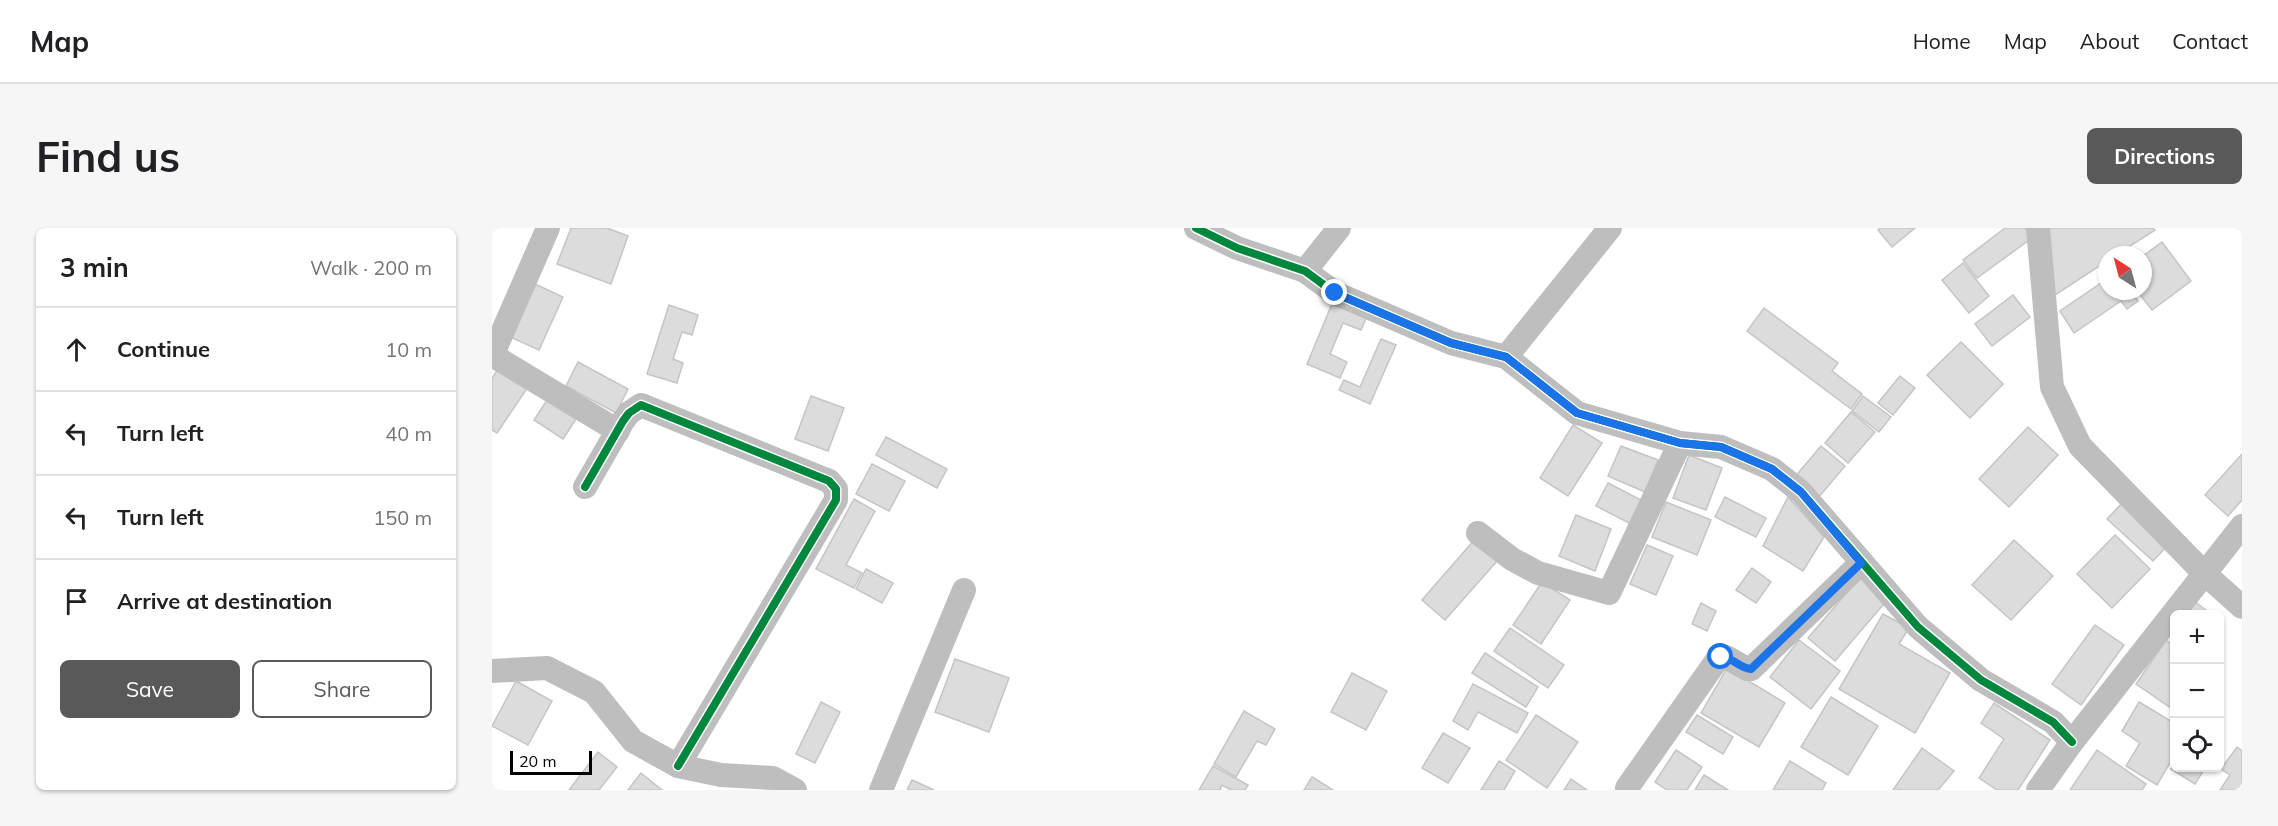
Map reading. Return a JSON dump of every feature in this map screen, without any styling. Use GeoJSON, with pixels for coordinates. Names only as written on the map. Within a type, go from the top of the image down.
{"type":"FeatureCollection","features":[{"type":"Feature","properties":{"kind":"street"},"geometry":{"type":"LineString","coordinates":[[548,228],[492,355],[618,431]]}},
{"type":"Feature","properties":{"kind":"street"},"geometry":{"type":"LineString","coordinates":[[1196,228],[1237,248],[1305,271],[1335,293],[1451,343],[1506,357],[1577,413],[1680,443],[1721,447],[1772,469],[1801,492],[1918,627],[1981,680],[2053,722],[2072,742]]}},
{"type":"Feature","properties":{"kind":"street"},"geometry":{"type":"LineString","coordinates":[[1305,271],[1339,228]]}},
{"type":"Feature","properties":{"kind":"street"},"geometry":{"type":"LineString","coordinates":[[1506,357],[1610,228]]}},
{"type":"Feature","properties":{"kind":"street"},"geometry":{"type":"LineString","coordinates":[[2038,228],[2052,387],[2080,446],[2204,573],[2242,607]]}},
{"type":"Feature","properties":{"kind":"street"},"geometry":{"type":"LineString","coordinates":[[585,486],[629,412],[641,405],[829,481],[836,489],[836,500],[678,766]]}},
{"type":"Feature","properties":{"kind":"street"},"geometry":{"type":"LineString","coordinates":[[1478,532],[1512,559],[1538,573],[1608,592],[1680,443]]}},
{"type":"Feature","properties":{"kind":"street"},"geometry":{"type":"LineString","coordinates":[[2038,790],[2072,742],[2242,526]]}},
{"type":"Feature","properties":{"kind":"street"},"geometry":{"type":"LineString","coordinates":[[1627,788],[1717,660],[1726,657],[1751,669],[1861,563]]}},
{"type":"Feature","properties":{"kind":"street"},"geometry":{"type":"LineString","coordinates":[[881,790],[964,590]]}},
{"type":"Feature","properties":{"kind":"street"},"geometry":{"type":"LineString","coordinates":[[492,671],[547,668],[594,692],[633,741],[678,766],[721,775],[773,778],[795,790]]}},
{"type":"Feature","properties":{"kind":"building"},"geometry":{"type":"Polygon","coordinates":[[[571,228],[607,228],[628,236],[611,284],[557,264],[571,228]]]}},
{"type":"Feature","properties":{"kind":"building"},"geometry":{"type":"Polygon","coordinates":[[[1880,228],[1915,228],[1892,247],[1878,230],[1880,228]]]}},
{"type":"Feature","properties":{"kind":"building"},"geometry":{"type":"Polygon","coordinates":[[[2005,228],[2025,228],[2032,238],[1977,278],[1963,260],[2005,228]]]}},
{"type":"Feature","properties":{"kind":"building"},"geometry":{"type":"Polygon","coordinates":[[[2050,228],[2153,228],[2155,230],[2130,246],[2098,246],[2098,267],[2055,295],[2044,232],[2050,228]]]}},
{"type":"Feature","properties":{"kind":"building"},"geometry":{"type":"Polygon","coordinates":[[[2162,242],[2191,281],[2152,310],[2144,300],[2152,300],[2152,249],[2162,242]]]}},
{"type":"Feature","properties":{"kind":"building"},"geometry":{"type":"Polygon","coordinates":[[[1963,263],[1989,296],[1969,313],[1942,280],[1963,263]]]}},
{"type":"Feature","properties":{"kind":"building"},"geometry":{"type":"Polygon","coordinates":[[[535,284],[563,297],[539,350],[510,337],[535,284]]]}},
{"type":"Feature","properties":{"kind":"building"},"geometry":{"type":"Polygon","coordinates":[[[2098,285],[2098,300],[2138,301],[2127,309],[2121,301],[2074,333],[2060,311],[2098,285]]]}},
{"type":"Feature","properties":{"kind":"building"},"geometry":{"type":"Polygon","coordinates":[[[2013,295],[2030,317],[1992,346],[1975,324],[2013,295]]]}},
{"type":"Feature","properties":{"kind":"building"},"geometry":{"type":"Polygon","coordinates":[[[1334,299],[1368,314],[1361,330],[1343,323],[1330,354],[1347,362],[1340,378],[1307,364],[1334,299]]]}},
{"type":"Feature","properties":{"kind":"building"},"geometry":{"type":"Polygon","coordinates":[[[669,305],[698,315],[692,335],[682,332],[673,359],[683,363],[677,383],[647,374],[669,305]]]}},
{"type":"Feature","properties":{"kind":"building"},"geometry":{"type":"Polygon","coordinates":[[[1764,308],[1838,363],[1832,371],[1862,394],[1851,409],[1747,331],[1764,308]]]}},
{"type":"Feature","properties":{"kind":"building"},"geometry":{"type":"Polygon","coordinates":[[[1381,339],[1396,345],[1370,404],[1339,390],[1344,380],[1360,387],[1381,339]]]}},
{"type":"Feature","properties":{"kind":"building"},"geometry":{"type":"Polygon","coordinates":[[[1961,342],[2003,384],[1970,418],[1927,375],[1961,342]]]}},
{"type":"Feature","properties":{"kind":"building"},"geometry":{"type":"Polygon","coordinates":[[[578,362],[628,389],[616,413],[566,386],[578,362]]]}},
{"type":"Feature","properties":{"kind":"building"},"geometry":{"type":"Polygon","coordinates":[[[499,368],[528,387],[497,433],[492,430],[492,378],[499,368]]]}},
{"type":"Feature","properties":{"kind":"building"},"geometry":{"type":"Polygon","coordinates":[[[1900,376],[1915,388],[1893,415],[1878,403],[1900,376]]]}},
{"type":"Feature","properties":{"kind":"building"},"geometry":{"type":"Polygon","coordinates":[[[811,396],[844,408],[828,451],[795,439],[811,396]]]}},
{"type":"Feature","properties":{"kind":"building"},"geometry":{"type":"Polygon","coordinates":[[[1863,396],[1891,417],[1879,432],[1852,411],[1863,396]]]}},
{"type":"Feature","properties":{"kind":"building"},"geometry":{"type":"Polygon","coordinates":[[[547,400],[576,419],[563,439],[534,420],[547,400]]]}},
{"type":"Feature","properties":{"kind":"building"},"geometry":{"type":"Polygon","coordinates":[[[1851,412],[1875,432],[1848,463],[1825,443],[1851,412]]]}},
{"type":"Feature","properties":{"kind":"building"},"geometry":{"type":"Polygon","coordinates":[[[1573,425],[1602,443],[1568,496],[1540,478],[1573,425]]]}},
{"type":"Feature","properties":{"kind":"building"},"geometry":{"type":"Polygon","coordinates":[[[2028,427],[2058,455],[2009,507],[1979,479],[2028,427]]]}},
{"type":"Feature","properties":{"kind":"building"},"geometry":{"type":"Polygon","coordinates":[[[886,437],[947,469],[937,488],[876,455],[886,437]]]}},
{"type":"Feature","properties":{"kind":"building"},"geometry":{"type":"Polygon","coordinates":[[[1621,446],[1658,460],[1645,492],[1608,476],[1621,446]]]}},
{"type":"Feature","properties":{"kind":"building"},"geometry":{"type":"Polygon","coordinates":[[[1821,446],[1845,466],[1818,498],[1794,478],[1821,446]]]}},
{"type":"Feature","properties":{"kind":"building"},"geometry":{"type":"Polygon","coordinates":[[[2242,454],[2242,500],[2228,516],[2205,495],[2242,454]]]}},
{"type":"Feature","properties":{"kind":"building"},"geometry":{"type":"Polygon","coordinates":[[[1689,455],[1722,468],[1706,510],[1673,498],[1689,455]]]}},
{"type":"Feature","properties":{"kind":"building"},"geometry":{"type":"Polygon","coordinates":[[[872,464],[905,481],[889,511],[856,494],[872,464]]]}},
{"type":"Feature","properties":{"kind":"building"},"geometry":{"type":"Polygon","coordinates":[[[1608,483],[1643,501],[1631,524],[1596,506],[1608,483]]]}},
{"type":"Feature","properties":{"kind":"building"},"geometry":{"type":"Polygon","coordinates":[[[1725,497],[1766,518],[1756,537],[1715,517],[1725,497]]]}},
{"type":"Feature","properties":{"kind":"building"},"geometry":{"type":"Polygon","coordinates":[[[1788,497],[1824,537],[1803,571],[1763,546],[1788,497]]]}},
{"type":"Feature","properties":{"kind":"building"},"geometry":{"type":"Polygon","coordinates":[[[854,499],[875,511],[846,565],[862,573],[854,588],[816,569],[854,499]]]}},
{"type":"Feature","properties":{"kind":"building"},"geometry":{"type":"Polygon","coordinates":[[[2124,501],[2170,543],[2153,561],[2107,519],[2124,501]]]}},
{"type":"Feature","properties":{"kind":"building"},"geometry":{"type":"Polygon","coordinates":[[[1666,502],[1711,520],[1697,555],[1652,537],[1666,502]]]}},
{"type":"Feature","properties":{"kind":"building"},"geometry":{"type":"Polygon","coordinates":[[[1576,515],[1611,529],[1595,571],[1559,556],[1576,515]]]}},
{"type":"Feature","properties":{"kind":"building"},"geometry":{"type":"Polygon","coordinates":[[[2115,535],[2150,569],[2112,608],[2077,574],[2115,535]]]}},
{"type":"Feature","properties":{"kind":"building"},"geometry":{"type":"Polygon","coordinates":[[[1475,539],[1498,560],[1445,620],[1422,600],[1475,539]]]}},
{"type":"Feature","properties":{"kind":"building"},"geometry":{"type":"Polygon","coordinates":[[[2014,540],[2053,576],[2011,620],[1972,585],[2014,540]]]}},
{"type":"Feature","properties":{"kind":"building"},"geometry":{"type":"Polygon","coordinates":[[[1647,545],[1673,556],[1656,595],[1630,584],[1647,545]]]}},
{"type":"Feature","properties":{"kind":"building"},"geometry":{"type":"Polygon","coordinates":[[[1752,568],[1771,582],[1756,603],[1736,590],[1752,568]]]}},
{"type":"Feature","properties":{"kind":"building"},"geometry":{"type":"Polygon","coordinates":[[[866,569],[893,583],[882,603],[856,589],[866,569]]]}},
{"type":"Feature","properties":{"kind":"building"},"geometry":{"type":"Polygon","coordinates":[[[1861,576],[1888,599],[1835,661],[1808,638],[1861,576]]]}},
{"type":"Feature","properties":{"kind":"building"},"geometry":{"type":"Polygon","coordinates":[[[1542,582],[1570,600],[1541,644],[1513,625],[1542,582]]]}},
{"type":"Feature","properties":{"kind":"building"},"geometry":{"type":"Polygon","coordinates":[[[2194,601],[2206,610],[2187,610],[2194,601]]]}},
{"type":"Feature","properties":{"kind":"building"},"geometry":{"type":"Polygon","coordinates":[[[1701,603],[1716,611],[1707,631],[1692,624],[1701,603]]]}},
{"type":"Feature","properties":{"kind":"building"},"geometry":{"type":"Polygon","coordinates":[[[1883,614],[1909,628],[1899,644],[1950,673],[1915,733],[1839,689],[1883,614]]]}},
{"type":"Feature","properties":{"kind":"building"},"geometry":{"type":"Polygon","coordinates":[[[2095,625],[2124,645],[2081,705],[2052,684],[2095,625]]]}},
{"type":"Feature","properties":{"kind":"building"},"geometry":{"type":"Polygon","coordinates":[[[1510,628],[1564,665],[1548,688],[1494,651],[1510,628]]]}},
{"type":"Feature","properties":{"kind":"building"},"geometry":{"type":"Polygon","coordinates":[[[1799,640],[1840,671],[1811,709],[1770,677],[1799,640]]]}},
{"type":"Feature","properties":{"kind":"building"},"geometry":{"type":"Polygon","coordinates":[[[2166,640],[2170,643],[2170,707],[2136,684],[2166,640]]]}},
{"type":"Feature","properties":{"kind":"building"},"geometry":{"type":"Polygon","coordinates":[[[1485,653],[1538,687],[1526,707],[1472,673],[1485,653]]]}},
{"type":"Feature","properties":{"kind":"building"},"geometry":{"type":"Polygon","coordinates":[[[955,659],[1009,678],[989,732],[935,712],[955,659]]]}},
{"type":"Feature","properties":{"kind":"building"},"geometry":{"type":"Polygon","coordinates":[[[1727,668],[1785,703],[1759,747],[1701,713],[1727,668]]]}},
{"type":"Feature","properties":{"kind":"building"},"geometry":{"type":"Polygon","coordinates":[[[1352,673],[1387,691],[1366,730],[1331,712],[1352,673]]]}},
{"type":"Feature","properties":{"kind":"building"},"geometry":{"type":"Polygon","coordinates":[[[516,681],[552,701],[528,745],[492,726],[516,681]]]}},
{"type":"Feature","properties":{"kind":"building"},"geometry":{"type":"Polygon","coordinates":[[[1473,684],[1528,713],[1517,733],[1478,712],[1468,730],[1453,721],[1473,684]]]}},
{"type":"Feature","properties":{"kind":"building"},"geometry":{"type":"Polygon","coordinates":[[[1831,697],[1878,726],[1848,775],[1801,747],[1831,697]]]}},
{"type":"Feature","properties":{"kind":"building"},"geometry":{"type":"Polygon","coordinates":[[[821,702],[840,712],[815,763],[796,754],[821,702]]]}},
{"type":"Feature","properties":{"kind":"building"},"geometry":{"type":"Polygon","coordinates":[[[2139,702],[2170,721],[2170,763],[2157,785],[2126,766],[2140,743],[2122,731],[2139,702]]]}},
{"type":"Feature","properties":{"kind":"building"},"geometry":{"type":"Polygon","coordinates":[[[1994,703],[2050,740],[2018,790],[1997,790],[1979,778],[2004,739],[1981,723],[1994,703]]]}},
{"type":"Feature","properties":{"kind":"building"},"geometry":{"type":"Polygon","coordinates":[[[1244,711],[1275,729],[1266,745],[1257,741],[1236,777],[1214,764],[1244,711]]]}},
{"type":"Feature","properties":{"kind":"building"},"geometry":{"type":"Polygon","coordinates":[[[1536,715],[1578,742],[1547,788],[1506,760],[1536,715]]]}},
{"type":"Feature","properties":{"kind":"building"},"geometry":{"type":"Polygon","coordinates":[[[1697,715],[1733,737],[1723,754],[1686,732],[1697,715]]]}},
{"type":"Feature","properties":{"kind":"building"},"geometry":{"type":"Polygon","coordinates":[[[1443,733],[1470,748],[1448,783],[1422,768],[1443,733]]]}},
{"type":"Feature","properties":{"kind":"building"},"geometry":{"type":"Polygon","coordinates":[[[2237,747],[2242,751],[2242,790],[2220,790],[2230,775],[2224,771],[2224,765],[2237,747]]]}},
{"type":"Feature","properties":{"kind":"building"},"geometry":{"type":"Polygon","coordinates":[[[1922,748],[1954,771],[1938,790],[1893,790],[1922,748]]]}},
{"type":"Feature","properties":{"kind":"building"},"geometry":{"type":"Polygon","coordinates":[[[1676,750],[1702,767],[1687,790],[1667,790],[1655,782],[1676,750]]]}},
{"type":"Feature","properties":{"kind":"building"},"geometry":{"type":"Polygon","coordinates":[[[2097,750],[2146,784],[2142,790],[2070,790],[2097,750]]]}},
{"type":"Feature","properties":{"kind":"building"},"geometry":{"type":"Polygon","coordinates":[[[598,752],[617,767],[599,790],[569,790],[598,752]]]}},
{"type":"Feature","properties":{"kind":"building"},"geometry":{"type":"Polygon","coordinates":[[[1499,761],[1515,771],[1504,790],[1481,790],[1499,761]]]}},
{"type":"Feature","properties":{"kind":"building"},"geometry":{"type":"Polygon","coordinates":[[[1790,761],[1826,783],[1822,790],[1773,790],[1790,761]]]}},
{"type":"Feature","properties":{"kind":"building"},"geometry":{"type":"Polygon","coordinates":[[[1213,766],[1248,785],[1245,790],[1231,790],[1222,785],[1220,790],[1199,790],[1213,766]]]}},
{"type":"Feature","properties":{"kind":"building"},"geometry":{"type":"Polygon","coordinates":[[[2176,772],[2202,772],[2195,784],[2176,772]]]}},
{"type":"Feature","properties":{"kind":"building"},"geometry":{"type":"Polygon","coordinates":[[[641,773],[662,790],[628,790],[641,773]]]}},
{"type":"Feature","properties":{"kind":"building"},"geometry":{"type":"Polygon","coordinates":[[[1704,775],[1728,790],[1695,790],[1704,775]]]}},
{"type":"Feature","properties":{"kind":"building"},"geometry":{"type":"Polygon","coordinates":[[[1312,777],[1333,790],[1304,790],[1312,777]]]}},
{"type":"Feature","properties":{"kind":"building"},"geometry":{"type":"Polygon","coordinates":[[[1571,779],[1587,790],[1564,790],[1571,779]]]}},
{"type":"Feature","properties":{"kind":"building"},"geometry":{"type":"Polygon","coordinates":[[[912,780],[934,790],[907,790],[912,780]]]}},
{"type":"Feature","properties":{"kind":"cycle path"},"geometry":{"type":"LineString","coordinates":[[1196,228],[1237,248],[1305,271],[1335,293],[1451,343],[1506,357],[1577,413],[1680,443],[1721,447],[1772,469],[1801,492],[1918,627],[1981,680],[2053,722],[2072,742]]}},
{"type":"Feature","properties":{"kind":"cycle path"},"geometry":{"type":"LineString","coordinates":[[585,487],[623,421],[629,413],[641,405],[829,481],[836,489],[836,500],[678,766]]}},
{"type":"Feature","properties":{"kind":"route"},"geometry":{"type":"LineString","coordinates":[[1335,293],[1451,343],[1506,357],[1577,413],[1680,443],[1721,447],[1772,469],[1801,492],[1861,563],[1751,669],[1726,657],[1721,657]]}}]}
